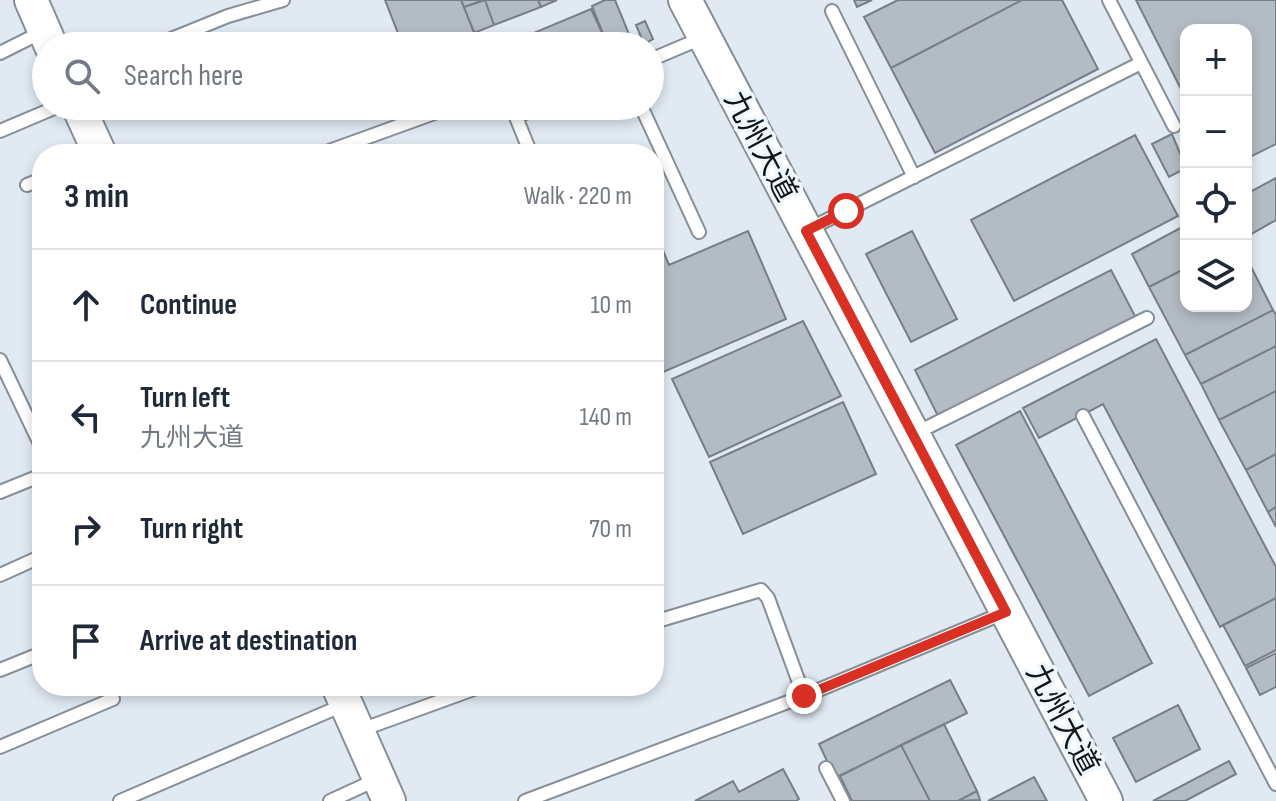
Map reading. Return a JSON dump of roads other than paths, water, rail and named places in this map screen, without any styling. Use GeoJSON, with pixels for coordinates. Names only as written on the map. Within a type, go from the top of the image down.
{"type":"FeatureCollection","features":[{"type":"Feature","properties":{"kind":"street"},"geometry":{"type":"LineString","coordinates":[[31,0],[45,32]]}},
{"type":"Feature","properties":{"kind":"street","name":"九州大道"},"geometry":{"type":"LineString","coordinates":[[685,0],[1106,801]]}},
{"type":"Feature","properties":{"kind":"street"},"geometry":{"type":"LineString","coordinates":[[84,120],[95,144]]}},
{"type":"Feature","properties":{"kind":"street"},"geometry":{"type":"LineString","coordinates":[[336,697],[358,731],[384,790]]}},
{"type":"Feature","properties":{"kind":"lane"},"geometry":{"type":"LineString","coordinates":[[189,32],[228,16],[283,0]]}},
{"type":"Feature","properties":{"kind":"lane"},"geometry":{"type":"LineString","coordinates":[[1109,0],[1174,126]]}},
{"type":"Feature","properties":{"kind":"lane"},"geometry":{"type":"LineString","coordinates":[[832,11],[914,177]]}},
{"type":"Feature","properties":{"kind":"lane"},"geometry":{"type":"LineString","coordinates":[[664,54],[704,37]]}},
{"type":"Feature","properties":{"kind":"lane"},"geometry":{"type":"LineString","coordinates":[[0,53],[32,43]]}},
{"type":"Feature","properties":{"kind":"lane"},"geometry":{"type":"LineString","coordinates":[[806,231],[1141,63]]}},
{"type":"Feature","properties":{"kind":"lane"},"geometry":{"type":"LineString","coordinates":[[0,131],[32,117]]}},
{"type":"Feature","properties":{"kind":"lane"},"geometry":{"type":"LineString","coordinates":[[349,144],[415,120]]}},
{"type":"Feature","properties":{"kind":"lane"},"geometry":{"type":"LineString","coordinates":[[517,120],[527,144]]}},
{"type":"Feature","properties":{"kind":"lane"},"geometry":{"type":"LineString","coordinates":[[647,120],[658,144]]}},
{"type":"Feature","properties":{"kind":"lane"},"geometry":{"type":"LineString","coordinates":[[664,156],[699,232]]}},
{"type":"Feature","properties":{"kind":"lane"},"geometry":{"type":"LineString","coordinates":[[27,185],[32,183]]}},
{"type":"Feature","properties":{"kind":"lane"},"geometry":{"type":"LineString","coordinates":[[913,434],[1147,318]]}},
{"type":"Feature","properties":{"kind":"lane"},"geometry":{"type":"LineString","coordinates":[[0,360],[32,427]]}},
{"type":"Feature","properties":{"kind":"lane"},"geometry":{"type":"LineString","coordinates":[[1083,416],[1276,784]]}},
{"type":"Feature","properties":{"kind":"lane"},"geometry":{"type":"LineString","coordinates":[[0,492],[32,479]]}},
{"type":"Feature","properties":{"kind":"lane"},"geometry":{"type":"LineString","coordinates":[[0,575],[32,561]]}},
{"type":"Feature","properties":{"kind":"lane"},"geometry":{"type":"LineString","coordinates":[[664,619],[761,590],[768,598],[804,696]]}},
{"type":"Feature","properties":{"kind":"lane"},"geometry":{"type":"LineString","coordinates":[[525,801],[804,696],[1006,612]]}},
{"type":"Feature","properties":{"kind":"lane"},"geometry":{"type":"LineString","coordinates":[[0,670],[32,657]]}},
{"type":"Feature","properties":{"kind":"lane"},"geometry":{"type":"LineString","coordinates":[[358,731],[454,696]]}},
{"type":"Feature","properties":{"kind":"lane"},"geometry":{"type":"LineString","coordinates":[[120,801],[336,697]]}},
{"type":"Feature","properties":{"kind":"lane"},"geometry":{"type":"LineString","coordinates":[[0,747],[113,699]]}},
{"type":"Feature","properties":{"kind":"lane"},"geometry":{"type":"LineString","coordinates":[[826,768],[843,801]]}},
{"type":"Feature","properties":{"kind":"lane"},"geometry":{"type":"LineString","coordinates":[[330,801],[384,790]]}}]}
